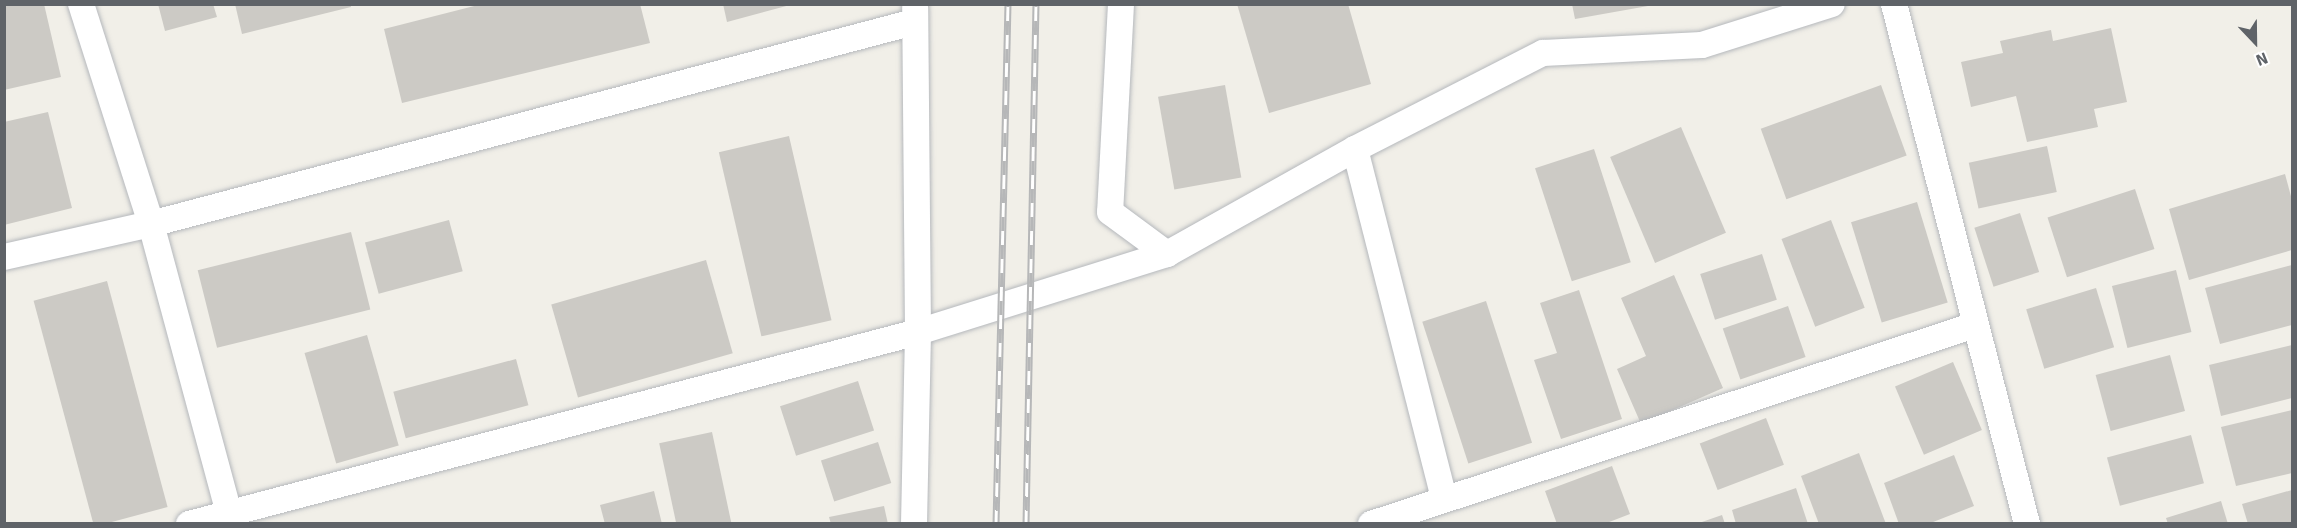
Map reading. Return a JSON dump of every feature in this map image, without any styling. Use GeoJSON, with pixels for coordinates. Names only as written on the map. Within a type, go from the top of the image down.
{"type":"FeatureCollection","features":[{"type":"Feature","properties":{"kind":"lane"},"geometry":{"type":"LineString","coordinates":[[81,4],[151,224],[231,519]]}},
{"type":"Feature","properties":{"kind":"lane"},"geometry":{"type":"LineString","coordinates":[[1121,4],[1110,212],[1167,254]]}},
{"type":"Feature","properties":{"kind":"lane"},"geometry":{"type":"LineString","coordinates":[[189,524],[231,519],[918,332],[1167,254],[1355,148],[1544,53],[1702,45],[1832,4]]}},
{"type":"Feature","properties":{"kind":"lane"},"geometry":{"type":"LineString","coordinates":[[1894,4],[2027,524]]}},
{"type":"Feature","properties":{"kind":"lane"},"geometry":{"type":"LineString","coordinates":[[4,257],[151,224],[915,13],[918,332],[914,524]]}},
{"type":"Feature","properties":{"kind":"lane"},"geometry":{"type":"LineString","coordinates":[[1355,148],[1444,499]]}},
{"type":"Feature","properties":{"kind":"lane"},"geometry":{"type":"LineString","coordinates":[[1371,524],[1975,325]]}},
{"type":"Feature","properties":{"kind":"building"},"geometry":{"type":"Polygon","coordinates":[[[4,4],[44,4],[61,77],[4,90],[4,4]]]}},
{"type":"Feature","properties":{"kind":"building"},"geometry":{"type":"Polygon","coordinates":[[[158,4],[213,4],[217,17],[165,31],[158,4]]]}},
{"type":"Feature","properties":{"kind":"building"},"geometry":{"type":"Polygon","coordinates":[[[235,4],[350,4],[351,7],[242,34],[235,4]]]}},
{"type":"Feature","properties":{"kind":"building"},"geometry":{"type":"Polygon","coordinates":[[[482,4],[640,4],[650,43],[402,103],[384,29],[482,4]]]}},
{"type":"Feature","properties":{"kind":"building"},"geometry":{"type":"Polygon","coordinates":[[[723,4],[790,4],[790,5],[727,22],[723,4]]]}},
{"type":"Feature","properties":{"kind":"building"},"geometry":{"type":"Polygon","coordinates":[[[1237,4],[1348,4],[1371,84],[1269,113],[1237,4]]]}},
{"type":"Feature","properties":{"kind":"building"},"geometry":{"type":"Polygon","coordinates":[[[1572,4],[1648,4],[1648,6],[1575,19],[1572,4]]]}},
{"type":"Feature","properties":{"kind":"building"},"geometry":{"type":"Polygon","coordinates":[[[2111,28],[2127,102],[2094,109],[2098,127],[2027,142],[2016,96],[1971,107],[1961,62],[2003,53],[2000,41],[2051,30],[2053,41],[2111,28]]]}},
{"type":"Feature","properties":{"kind":"building"},"geometry":{"type":"Polygon","coordinates":[[[1225,85],[1241,178],[1174,189],[1158,97],[1225,85]]]}},
{"type":"Feature","properties":{"kind":"building"},"geometry":{"type":"Polygon","coordinates":[[[1881,85],[1907,155],[1786,199],[1761,129],[1881,85]]]}},
{"type":"Feature","properties":{"kind":"building"},"geometry":{"type":"Polygon","coordinates":[[[48,112],[72,208],[4,225],[4,122],[48,112]]]}},
{"type":"Feature","properties":{"kind":"building"},"geometry":{"type":"Polygon","coordinates":[[[1681,127],[1726,233],[1655,263],[1610,157],[1681,127]]]}},
{"type":"Feature","properties":{"kind":"building"},"geometry":{"type":"Polygon","coordinates":[[[789,136],[832,320],[761,336],[719,152],[789,136]]]}},
{"type":"Feature","properties":{"kind":"building"},"geometry":{"type":"Polygon","coordinates":[[[2047,146],[2057,192],[1979,209],[1969,163],[2047,146]]]}},
{"type":"Feature","properties":{"kind":"building"},"geometry":{"type":"Polygon","coordinates":[[[1594,149],[1631,262],[1572,281],[1535,168],[1594,149]]]}},
{"type":"Feature","properties":{"kind":"building"},"geometry":{"type":"Polygon","coordinates":[[[2285,174],[2292,200],[2292,250],[2189,280],[2169,209],[2285,174]]]}},
{"type":"Feature","properties":{"kind":"building"},"geometry":{"type":"Polygon","coordinates":[[[2135,189],[2154,249],[2067,277],[2048,217],[2135,189]]]}},
{"type":"Feature","properties":{"kind":"building"},"geometry":{"type":"Polygon","coordinates":[[[1917,202],[1948,302],[1882,323],[1851,222],[1917,202]]]}},
{"type":"Feature","properties":{"kind":"building"},"geometry":{"type":"Polygon","coordinates":[[[2020,213],[2039,272],[1994,287],[1974,228],[2020,213]]]}},
{"type":"Feature","properties":{"kind":"building"},"geometry":{"type":"Polygon","coordinates":[[[449,220],[463,271],[379,294],[365,243],[449,220]]]}},
{"type":"Feature","properties":{"kind":"building"},"geometry":{"type":"Polygon","coordinates":[[[1831,220],[1865,308],[1815,327],[1782,239],[1831,220]]]}},
{"type":"Feature","properties":{"kind":"building"},"geometry":{"type":"Polygon","coordinates":[[[351,232],[370,310],[217,348],[198,270],[351,232]]]}},
{"type":"Feature","properties":{"kind":"building"},"geometry":{"type":"Polygon","coordinates":[[[1762,254],[1777,300],[1715,320],[1700,274],[1762,254]]]}},
{"type":"Feature","properties":{"kind":"building"},"geometry":{"type":"Polygon","coordinates":[[[706,260],[733,353],[578,398],[551,304],[706,260]]]}},
{"type":"Feature","properties":{"kind":"building"},"geometry":{"type":"Polygon","coordinates":[[[2292,265],[2292,325],[2220,344],[2205,288],[2292,265]]]}},
{"type":"Feature","properties":{"kind":"building"},"geometry":{"type":"Polygon","coordinates":[[[2176,270],[2191,332],[2127,348],[2112,286],[2176,270]]]}},
{"type":"Feature","properties":{"kind":"building"},"geometry":{"type":"Polygon","coordinates":[[[1674,275],[1723,388],[1641,424],[1617,369],[1646,356],[1621,298],[1674,275]]]}},
{"type":"Feature","properties":{"kind":"building"},"geometry":{"type":"Polygon","coordinates":[[[107,281],[168,507],[104,524],[93,524],[34,301],[107,281]]]}},
{"type":"Feature","properties":{"kind":"building"},"geometry":{"type":"Polygon","coordinates":[[[2096,288],[2114,347],[2044,369],[2026,309],[2096,288]]]}},
{"type":"Feature","properties":{"kind":"building"},"geometry":{"type":"Polygon","coordinates":[[[1579,290],[1622,419],[1561,439],[1534,360],[1557,353],[1540,303],[1579,290]]]}},
{"type":"Feature","properties":{"kind":"building"},"geometry":{"type":"Polygon","coordinates":[[[1486,301],[1532,443],[1468,463],[1422,322],[1486,301]]]}},
{"type":"Feature","properties":{"kind":"building"},"geometry":{"type":"Polygon","coordinates":[[[1788,306],[1806,357],[1740,380],[1723,328],[1788,306]]]}},
{"type":"Feature","properties":{"kind":"building"},"geometry":{"type":"Polygon","coordinates":[[[367,335],[399,446],[336,463],[305,353],[367,335]]]}},
{"type":"Feature","properties":{"kind":"building"},"geometry":{"type":"Polygon","coordinates":[[[2292,345],[2292,398],[2221,416],[2209,365],[2292,345]]]}},
{"type":"Feature","properties":{"kind":"building"},"geometry":{"type":"Polygon","coordinates":[[[2170,355],[2185,411],[2111,431],[2096,375],[2170,355]]]}},
{"type":"Feature","properties":{"kind":"building"},"geometry":{"type":"Polygon","coordinates":[[[516,359],[528,405],[406,438],[393,392],[516,359]]]}},
{"type":"Feature","properties":{"kind":"building"},"geometry":{"type":"Polygon","coordinates":[[[1953,362],[1982,430],[1924,455],[1895,387],[1953,362]]]}},
{"type":"Feature","properties":{"kind":"building"},"geometry":{"type":"Polygon","coordinates":[[[858,381],[874,430],[796,456],[780,406],[858,381]]]}},
{"type":"Feature","properties":{"kind":"building"},"geometry":{"type":"Polygon","coordinates":[[[2292,410],[2292,473],[2236,486],[2221,427],[2292,410]]]}},
{"type":"Feature","properties":{"kind":"building"},"geometry":{"type":"Polygon","coordinates":[[[1766,418],[1784,465],[1718,490],[1700,443],[1766,418]]]}},
{"type":"Feature","properties":{"kind":"building"},"geometry":{"type":"Polygon","coordinates":[[[712,432],[732,524],[676,524],[659,443],[712,432]]]}},
{"type":"Feature","properties":{"kind":"building"},"geometry":{"type":"Polygon","coordinates":[[[2191,435],[2204,483],[2120,506],[2107,458],[2191,435]]]}},
{"type":"Feature","properties":{"kind":"building"},"geometry":{"type":"Polygon","coordinates":[[[878,442],[891,483],[834,501],[821,461],[878,442]]]}},
{"type":"Feature","properties":{"kind":"building"},"geometry":{"type":"Polygon","coordinates":[[[1859,453],[1886,524],[1819,524],[1801,476],[1859,453]]]}},
{"type":"Feature","properties":{"kind":"building"},"geometry":{"type":"Polygon","coordinates":[[[1954,455],[1974,506],[1928,524],[1899,524],[1884,483],[1954,455]]]}},
{"type":"Feature","properties":{"kind":"building"},"geometry":{"type":"Polygon","coordinates":[[[1612,466],[1630,514],[1604,524],[1557,524],[1545,491],[1612,466]]]}},
{"type":"Feature","properties":{"kind":"building"},"geometry":{"type":"Polygon","coordinates":[[[1796,488],[1808,524],[1736,524],[1732,510],[1796,488]]]}},
{"type":"Feature","properties":{"kind":"building"},"geometry":{"type":"Polygon","coordinates":[[[2292,490],[2292,524],[2248,524],[2242,504],[2292,490]]]}},
{"type":"Feature","properties":{"kind":"building"},"geometry":{"type":"Polygon","coordinates":[[[654,491],[662,524],[605,524],[600,505],[654,491]]]}},
{"type":"Feature","properties":{"kind":"building"},"geometry":{"type":"Polygon","coordinates":[[[2221,501],[2228,524],[2168,524],[2166,518],[2221,501]]]}},
{"type":"Feature","properties":{"kind":"building"},"geometry":{"type":"Polygon","coordinates":[[[884,506],[888,524],[831,524],[829,517],[884,506]]]}},
{"type":"Feature","properties":{"kind":"building"},"geometry":{"type":"Polygon","coordinates":[[[1722,515],[1725,524],[1699,524],[1699,523],[1722,515]]]}},
{"type":"Feature","properties":{"kind":"railway"},"geometry":{"type":"LineString","coordinates":[[996,524],[1008,4]]}},
{"type":"Feature","properties":{"kind":"railway"},"geometry":{"type":"LineString","coordinates":[[1026,524],[1036,4]]}}]}
